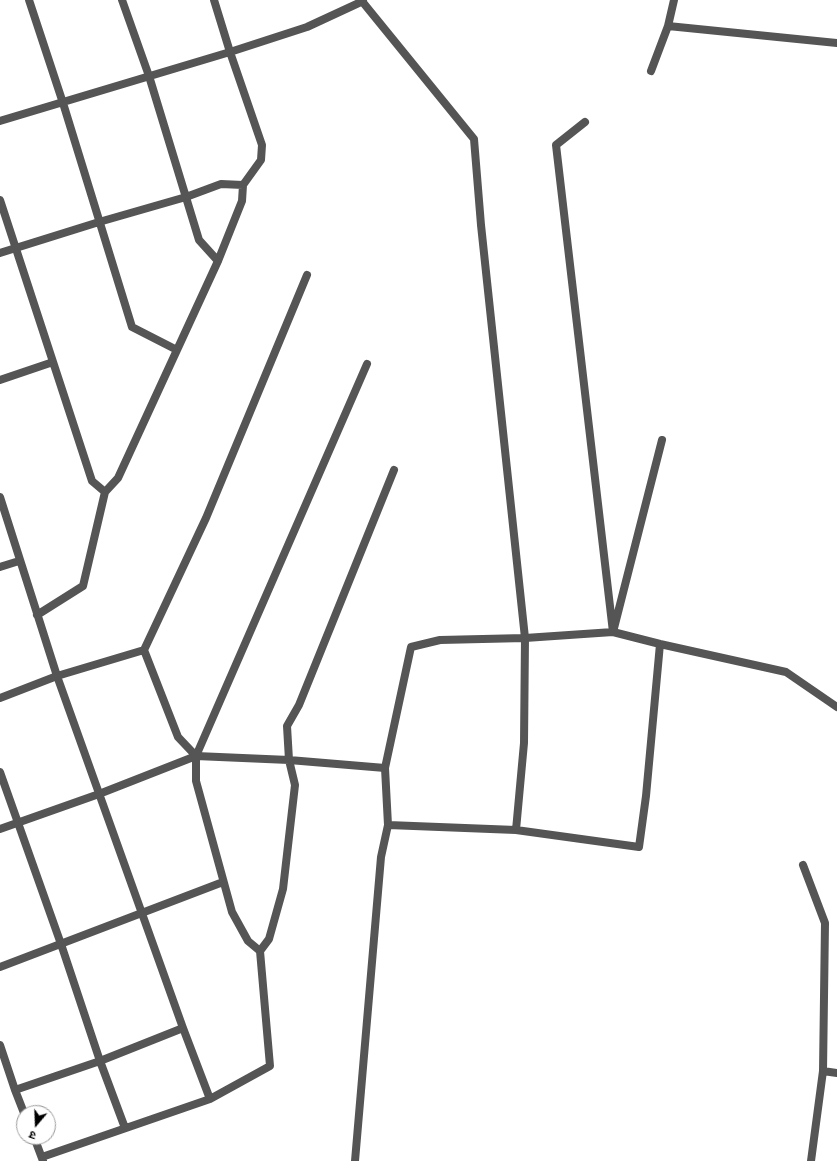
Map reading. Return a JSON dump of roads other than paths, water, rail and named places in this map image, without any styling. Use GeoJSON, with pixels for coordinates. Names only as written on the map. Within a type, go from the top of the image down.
{"type":"FeatureCollection","features":[{"type":"Feature","properties":{"kind":"street"},"geometry":{"type":"LineString","coordinates":[[29,0],[63,103],[132,326],[177,350]]}},
{"type":"Feature","properties":{"kind":"street"},"geometry":{"type":"LineString","coordinates":[[122,0],[149,76],[198,240],[218,261]]}},
{"type":"Feature","properties":{"kind":"street"},"geometry":{"type":"LineString","coordinates":[[38,615],[83,586],[105,492],[118,478],[218,261],[242,201],[243,185],[261,160],[262,145],[214,0]]}},
{"type":"Feature","properties":{"kind":"street"},"geometry":{"type":"LineString","coordinates":[[651,71],[668,26],[674,0]]}},
{"type":"Feature","properties":{"kind":"street"},"geometry":{"type":"LineString","coordinates":[[0,121],[230,52],[307,27],[362,1],[474,139],[481,225],[525,638],[524,742],[516,830]]}},
{"type":"Feature","properties":{"kind":"street"},"geometry":{"type":"LineString","coordinates":[[668,26],[837,43]]}},
{"type":"Feature","properties":{"kind":"street"},"geometry":{"type":"LineString","coordinates":[[585,122],[556,145],[613,632]]}},
{"type":"Feature","properties":{"kind":"street"},"geometry":{"type":"LineString","coordinates":[[0,253],[186,197],[221,184],[243,185]]}},
{"type":"Feature","properties":{"kind":"street"},"geometry":{"type":"LineString","coordinates":[[0,200],[92,481],[105,492]]}},
{"type":"Feature","properties":{"kind":"street"},"geometry":{"type":"LineString","coordinates":[[196,756],[178,737],[144,650],[206,518],[307,275]]}},
{"type":"Feature","properties":{"kind":"street"},"geometry":{"type":"LineString","coordinates":[[0,380],[53,362]]}},
{"type":"Feature","properties":{"kind":"street"},"geometry":{"type":"LineString","coordinates":[[260,951],[248,940],[232,912],[196,781],[196,756],[367,364]]}},
{"type":"Feature","properties":{"kind":"street"},"geometry":{"type":"LineString","coordinates":[[613,632],[662,440]]}},
{"type":"Feature","properties":{"kind":"street"},"geometry":{"type":"LineString","coordinates":[[37,1145],[42,1159],[125,1128],[210,1099],[270,1066],[260,951],[269,939],[283,889],[295,785],[289,760],[287,726],[299,705],[394,470]]}},
{"type":"Feature","properties":{"kind":"street"},"geometry":{"type":"LineString","coordinates":[[0,497],[57,676],[183,1028],[210,1099]]}},
{"type":"Feature","properties":{"kind":"street"},"geometry":{"type":"LineString","coordinates":[[0,567],[19,560]]}},
{"type":"Feature","properties":{"kind":"street"},"geometry":{"type":"LineString","coordinates":[[355,1161],[381,857],[388,825],[385,768],[411,647],[440,640],[525,638],[613,632],[786,672],[837,707]]}},
{"type":"Feature","properties":{"kind":"street"},"geometry":{"type":"LineString","coordinates":[[388,825],[516,830],[639,847],[646,796],[660,644]]}},
{"type":"Feature","properties":{"kind":"street"},"geometry":{"type":"LineString","coordinates":[[0,698],[57,676],[144,650]]}},
{"type":"Feature","properties":{"kind":"street"},"geometry":{"type":"LineString","coordinates":[[0,829],[100,794],[196,756],[289,760],[385,768]]}},
{"type":"Feature","properties":{"kind":"street"},"geometry":{"type":"LineString","coordinates":[[0,772],[61,944],[100,1061],[125,1128]]}},
{"type":"Feature","properties":{"kind":"street"},"geometry":{"type":"LineString","coordinates":[[803,865],[825,923],[823,1071],[811,1161]]}},
{"type":"Feature","properties":{"kind":"street"},"geometry":{"type":"LineString","coordinates":[[0,967],[223,882]]}},
{"type":"Feature","properties":{"kind":"street"},"geometry":{"type":"LineString","coordinates":[[15,1090],[100,1061],[183,1028]]}},
{"type":"Feature","properties":{"kind":"street"},"geometry":{"type":"LineString","coordinates":[[0,1045],[21,1105]]}},
{"type":"Feature","properties":{"kind":"street"},"geometry":{"type":"LineString","coordinates":[[823,1071],[837,1073]]}}]}
